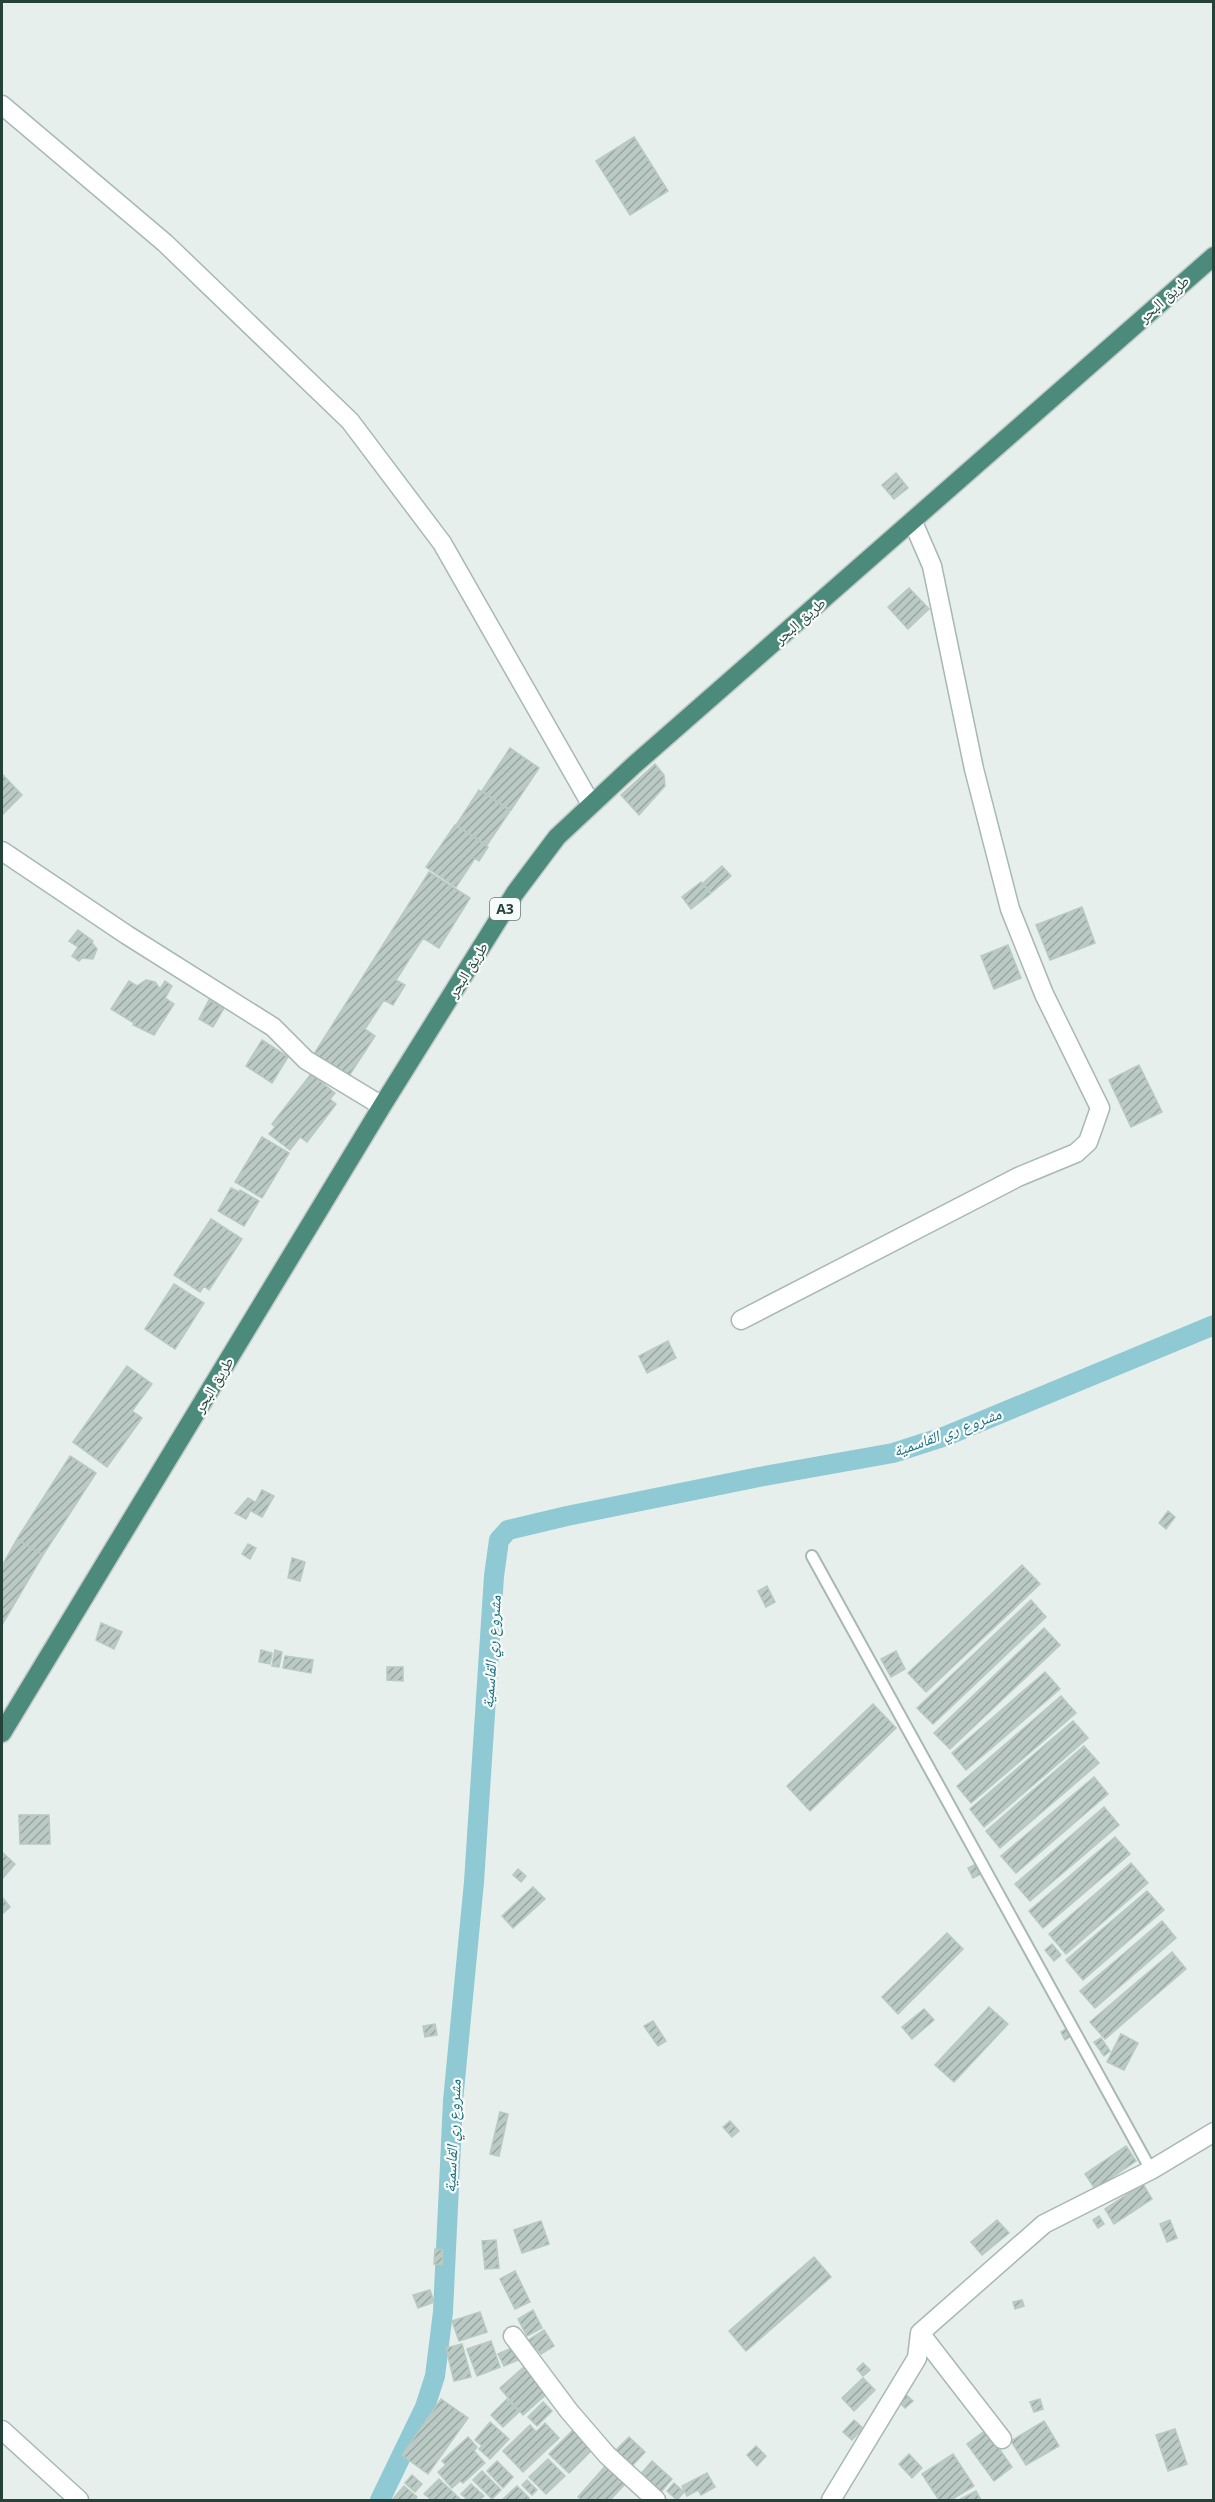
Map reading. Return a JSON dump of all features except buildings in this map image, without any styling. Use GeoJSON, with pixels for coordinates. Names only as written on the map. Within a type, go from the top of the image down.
{"type":"FeatureCollection","features":[{"type":"Feature","properties":{"kind":"highway","name":"طريق البحر"},"geometry":{"type":"LineString","coordinates":[[2,1733],[382,1106],[515,893],[557,837],[591,804],[1214,256]]}},
{"type":"Feature","properties":{"kind":"street"},"geometry":{"type":"LineString","coordinates":[[2,105],[165,243],[350,421],[442,543],[591,804]]}},
{"type":"Feature","properties":{"kind":"street"},"geometry":{"type":"LineString","coordinates":[[741,1320],[1018,1177],[1076,1153],[1088,1142],[1100,1108],[1044,994],[1010,909],[975,769],[932,566],[914,522]]}},
{"type":"Feature","properties":{"kind":"street"},"geometry":{"type":"LineString","coordinates":[[2,851],[126,935],[273,1027],[306,1060],[382,1106]]}},
{"type":"Feature","properties":{"kind":"street"},"geometry":{"type":"LineString","coordinates":[[831,2500],[917,2358],[920,2333],[1044,2224],[1151,2170],[1214,2132]]}},
{"type":"Feature","properties":{"kind":"street"},"geometry":{"type":"LineString","coordinates":[[920,2333],[1002,2439]]}},
{"type":"Feature","properties":{"kind":"street"},"geometry":{"type":"LineString","coordinates":[[513,2336],[569,2411],[607,2455],[656,2500]]}},
{"type":"Feature","properties":{"kind":"street"},"geometry":{"type":"LineString","coordinates":[[2,2430],[79,2500]]}},
{"type":"Feature","properties":{"kind":"lane"},"geometry":{"type":"LineString","coordinates":[[812,1556],[1151,2170]]}},
{"type":"Feature","properties":{"kind":"waterway","name":"مشروع ري القاسمية"},"geometry":{"type":"LineString","coordinates":[[380,2500],[425,2407],[435,2376],[443,2312],[453,2101],[474,1882],[494,1576],[499,1540],[508,1530],[567,1516],[759,1477],[893,1453],[946,1436],[1214,1325]]}}]}
